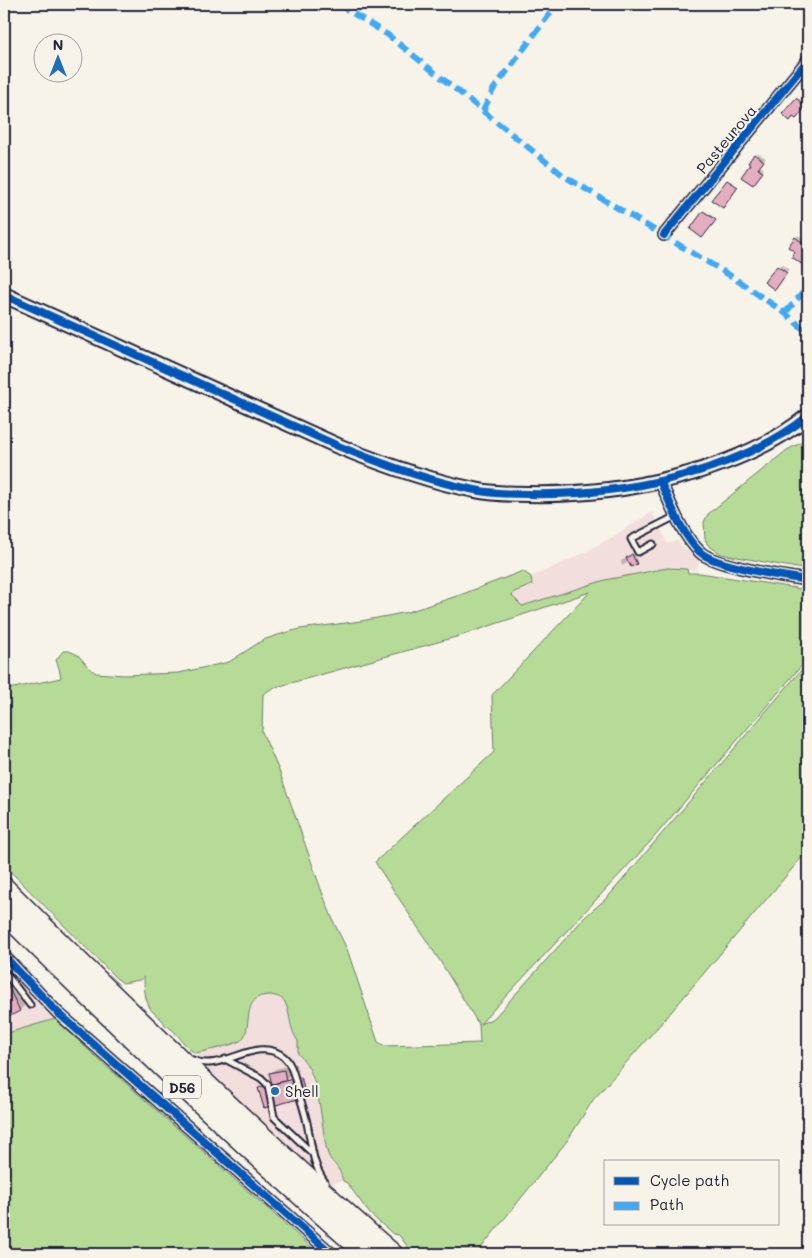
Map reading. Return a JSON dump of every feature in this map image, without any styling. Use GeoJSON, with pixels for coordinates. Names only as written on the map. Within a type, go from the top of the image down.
{"type":"FeatureCollection","features":[{"type":"Feature","properties":{"kind":"highway","name":"D56"},"geometry":{"type":"LineString","coordinates":[[4,887],[136,1017],[259,1134],[394,1254]]}},
{"type":"Feature","properties":{"kind":"highway","name":"D56"},"geometry":{"type":"LineString","coordinates":[[4,913],[123,1031],[247,1148],[366,1254]]}},
{"type":"Feature","properties":{"kind":"street","name":"Pasteurova"},"geometry":{"type":"LineString","coordinates":[[664,235],[808,60]]}},
{"type":"Feature","properties":{"kind":"street"},"geometry":{"type":"LineString","coordinates":[[4,295],[338,446],[421,477],[476,491],[560,495],[609,490],[660,481],[736,457],[790,431],[808,416]]}},
{"type":"Feature","properties":{"kind":"street"},"geometry":{"type":"LineString","coordinates":[[660,481],[691,542],[701,553],[712,560],[808,580]]}},
{"type":"Feature","properties":{"kind":"street"},"geometry":{"type":"LineString","coordinates":[[4,956],[57,1012],[332,1254]]}},
{"type":"Feature","properties":{"kind":"lane"},"geometry":{"type":"LineString","coordinates":[[653,544],[638,552],[631,539],[677,516]]}},
{"type":"Feature","properties":{"kind":"lane"},"geometry":{"type":"LineString","coordinates":[[4,975],[7,975],[30,1005]]}},
{"type":"Feature","properties":{"kind":"lane"},"geometry":{"type":"LineString","coordinates":[[136,1017],[188,1058],[198,1062],[208,1064],[267,1049],[275,1051],[285,1058],[291,1066],[295,1079],[308,1128],[312,1153],[320,1176],[364,1228]]}},
{"type":"Feature","properties":{"kind":"lane"},"geometry":{"type":"LineString","coordinates":[[225,1059],[261,1078],[268,1085],[274,1117],[312,1153]]}},
{"type":"Feature","properties":{"kind":"shaded area"},"geometry":{"type":"Polygon","coordinates":[[[652,512],[668,544],[677,540],[700,560],[696,570],[671,568],[642,572],[522,606],[512,596],[514,592],[532,585],[531,577],[584,553],[652,512]]]}},
{"type":"Feature","properties":{"kind":"shaded area"},"geometry":{"type":"Polygon","coordinates":[[[4,962],[55,1019],[4,1034],[4,962]]]}},
{"type":"Feature","properties":{"kind":"shaded area"},"geometry":{"type":"Polygon","coordinates":[[[265,995],[275,995],[285,1001],[290,1024],[298,1041],[298,1054],[307,1066],[316,1090],[327,1151],[331,1163],[339,1169],[343,1181],[329,1184],[209,1073],[195,1053],[241,1041],[246,1032],[248,1014],[252,1006],[255,1001],[265,995]]]}},
{"type":"Feature","properties":{"kind":"green space"},"geometry":{"type":"Polygon","coordinates":[[[808,439],[808,570],[721,554],[708,545],[705,539],[704,522],[708,514],[787,450],[808,439]]]}},
{"type":"Feature","properties":{"kind":"green space"},"geometry":{"type":"Polygon","coordinates":[[[667,568],[687,569],[688,573],[700,573],[808,590],[808,658],[649,843],[480,1024],[494,1018],[585,917],[608,897],[808,662],[808,850],[672,1011],[593,1100],[567,1141],[476,1254],[419,1254],[409,1252],[399,1235],[393,1234],[370,1214],[347,1183],[343,1181],[340,1171],[329,1157],[315,1086],[306,1063],[298,1054],[298,1041],[293,1032],[284,1000],[271,995],[261,996],[254,1001],[251,1007],[247,1030],[240,1041],[195,1053],[151,1010],[146,996],[144,977],[140,980],[123,983],[116,978],[4,865],[4,690],[61,678],[56,660],[63,651],[69,651],[78,655],[96,673],[124,675],[179,673],[229,662],[263,640],[281,634],[300,629],[361,621],[408,612],[523,571],[531,577],[532,585],[514,592],[512,596],[522,606],[605,580],[667,568]],[[590,592],[463,635],[273,688],[263,694],[262,732],[280,773],[323,895],[347,949],[378,1042],[385,1046],[480,1043],[479,1025],[440,961],[375,862],[494,752],[492,695],[590,592]]]}},
{"type":"Feature","properties":{"kind":"green space"},"geometry":{"type":"Polygon","coordinates":[[[55,1019],[319,1254],[4,1254],[4,1034],[55,1019]]]}},
{"type":"Feature","properties":{"kind":"building"},"geometry":{"type":"Polygon","coordinates":[[[796,98],[803,104],[806,100],[808,101],[808,109],[806,107],[796,119],[793,117],[790,121],[782,114],[796,98]]]}},
{"type":"Feature","properties":{"kind":"building"},"geometry":{"type":"Polygon","coordinates":[[[754,154],[764,161],[758,169],[763,172],[753,185],[741,177],[754,154]]]}},
{"type":"Feature","properties":{"kind":"building"},"geometry":{"type":"Polygon","coordinates":[[[727,180],[738,187],[723,208],[711,200],[727,180]]]}},
{"type":"Feature","properties":{"kind":"building"},"geometry":{"type":"Polygon","coordinates":[[[703,211],[716,220],[702,238],[690,229],[703,211]]]}},
{"type":"Feature","properties":{"kind":"building"},"geometry":{"type":"Polygon","coordinates":[[[795,237],[808,247],[808,259],[804,266],[792,257],[795,252],[788,247],[795,237]]]}},
{"type":"Feature","properties":{"kind":"building"},"geometry":{"type":"Polygon","coordinates":[[[777,266],[787,273],[775,290],[764,282],[777,266]]]}},
{"type":"Feature","properties":{"kind":"building"},"geometry":{"type":"Polygon","coordinates":[[[632,554],[637,564],[631,567],[626,558],[632,554]]]}},
{"type":"Feature","properties":{"kind":"building"},"geometry":{"type":"Polygon","coordinates":[[[4,978],[20,1011],[4,1019],[4,978]]]}},
{"type":"Feature","properties":{"kind":"building"},"geometry":{"type":"Polygon","coordinates":[[[284,1070],[286,1081],[272,1084],[269,1073],[284,1070]]]}},
{"type":"Feature","properties":{"kind":"building"},"geometry":{"type":"Polygon","coordinates":[[[301,1077],[306,1097],[264,1108],[258,1088],[301,1077]]]}},
{"type":"Feature","properties":{"kind":"marked path"},"geometry":{"type":"LineString","coordinates":[[338,4],[388,35],[564,176],[731,276],[785,313],[808,333]]}},
{"type":"Feature","properties":{"kind":"marked path"},"geometry":{"type":"LineString","coordinates":[[483,111],[493,90],[557,4]]}},
{"type":"Feature","properties":{"kind":"marked path"},"geometry":{"type":"LineString","coordinates":[[785,313],[808,287]]}},
{"type":"Feature","properties":{"kind":"cycle path"},"geometry":{"type":"LineString","coordinates":[[664,235],[808,60]]}},
{"type":"Feature","properties":{"kind":"cycle path"},"geometry":{"type":"LineString","coordinates":[[4,295],[338,446],[423,477],[481,491],[508,494],[563,494],[600,491],[675,478],[712,467],[747,453],[779,436],[808,416]]}},
{"type":"Feature","properties":{"kind":"cycle path"},"geometry":{"type":"LineString","coordinates":[[660,481],[687,537],[700,552],[720,562],[735,566],[768,574],[808,580]]}},
{"type":"Feature","properties":{"kind":"cycle path"},"geometry":{"type":"LineString","coordinates":[[4,956],[57,1012],[332,1254]]}},
{"type":"Feature","properties":{"kind":"place","name":"Shell"},"geometry":{"type":"Point","coordinates":[275,1091]}}]}
